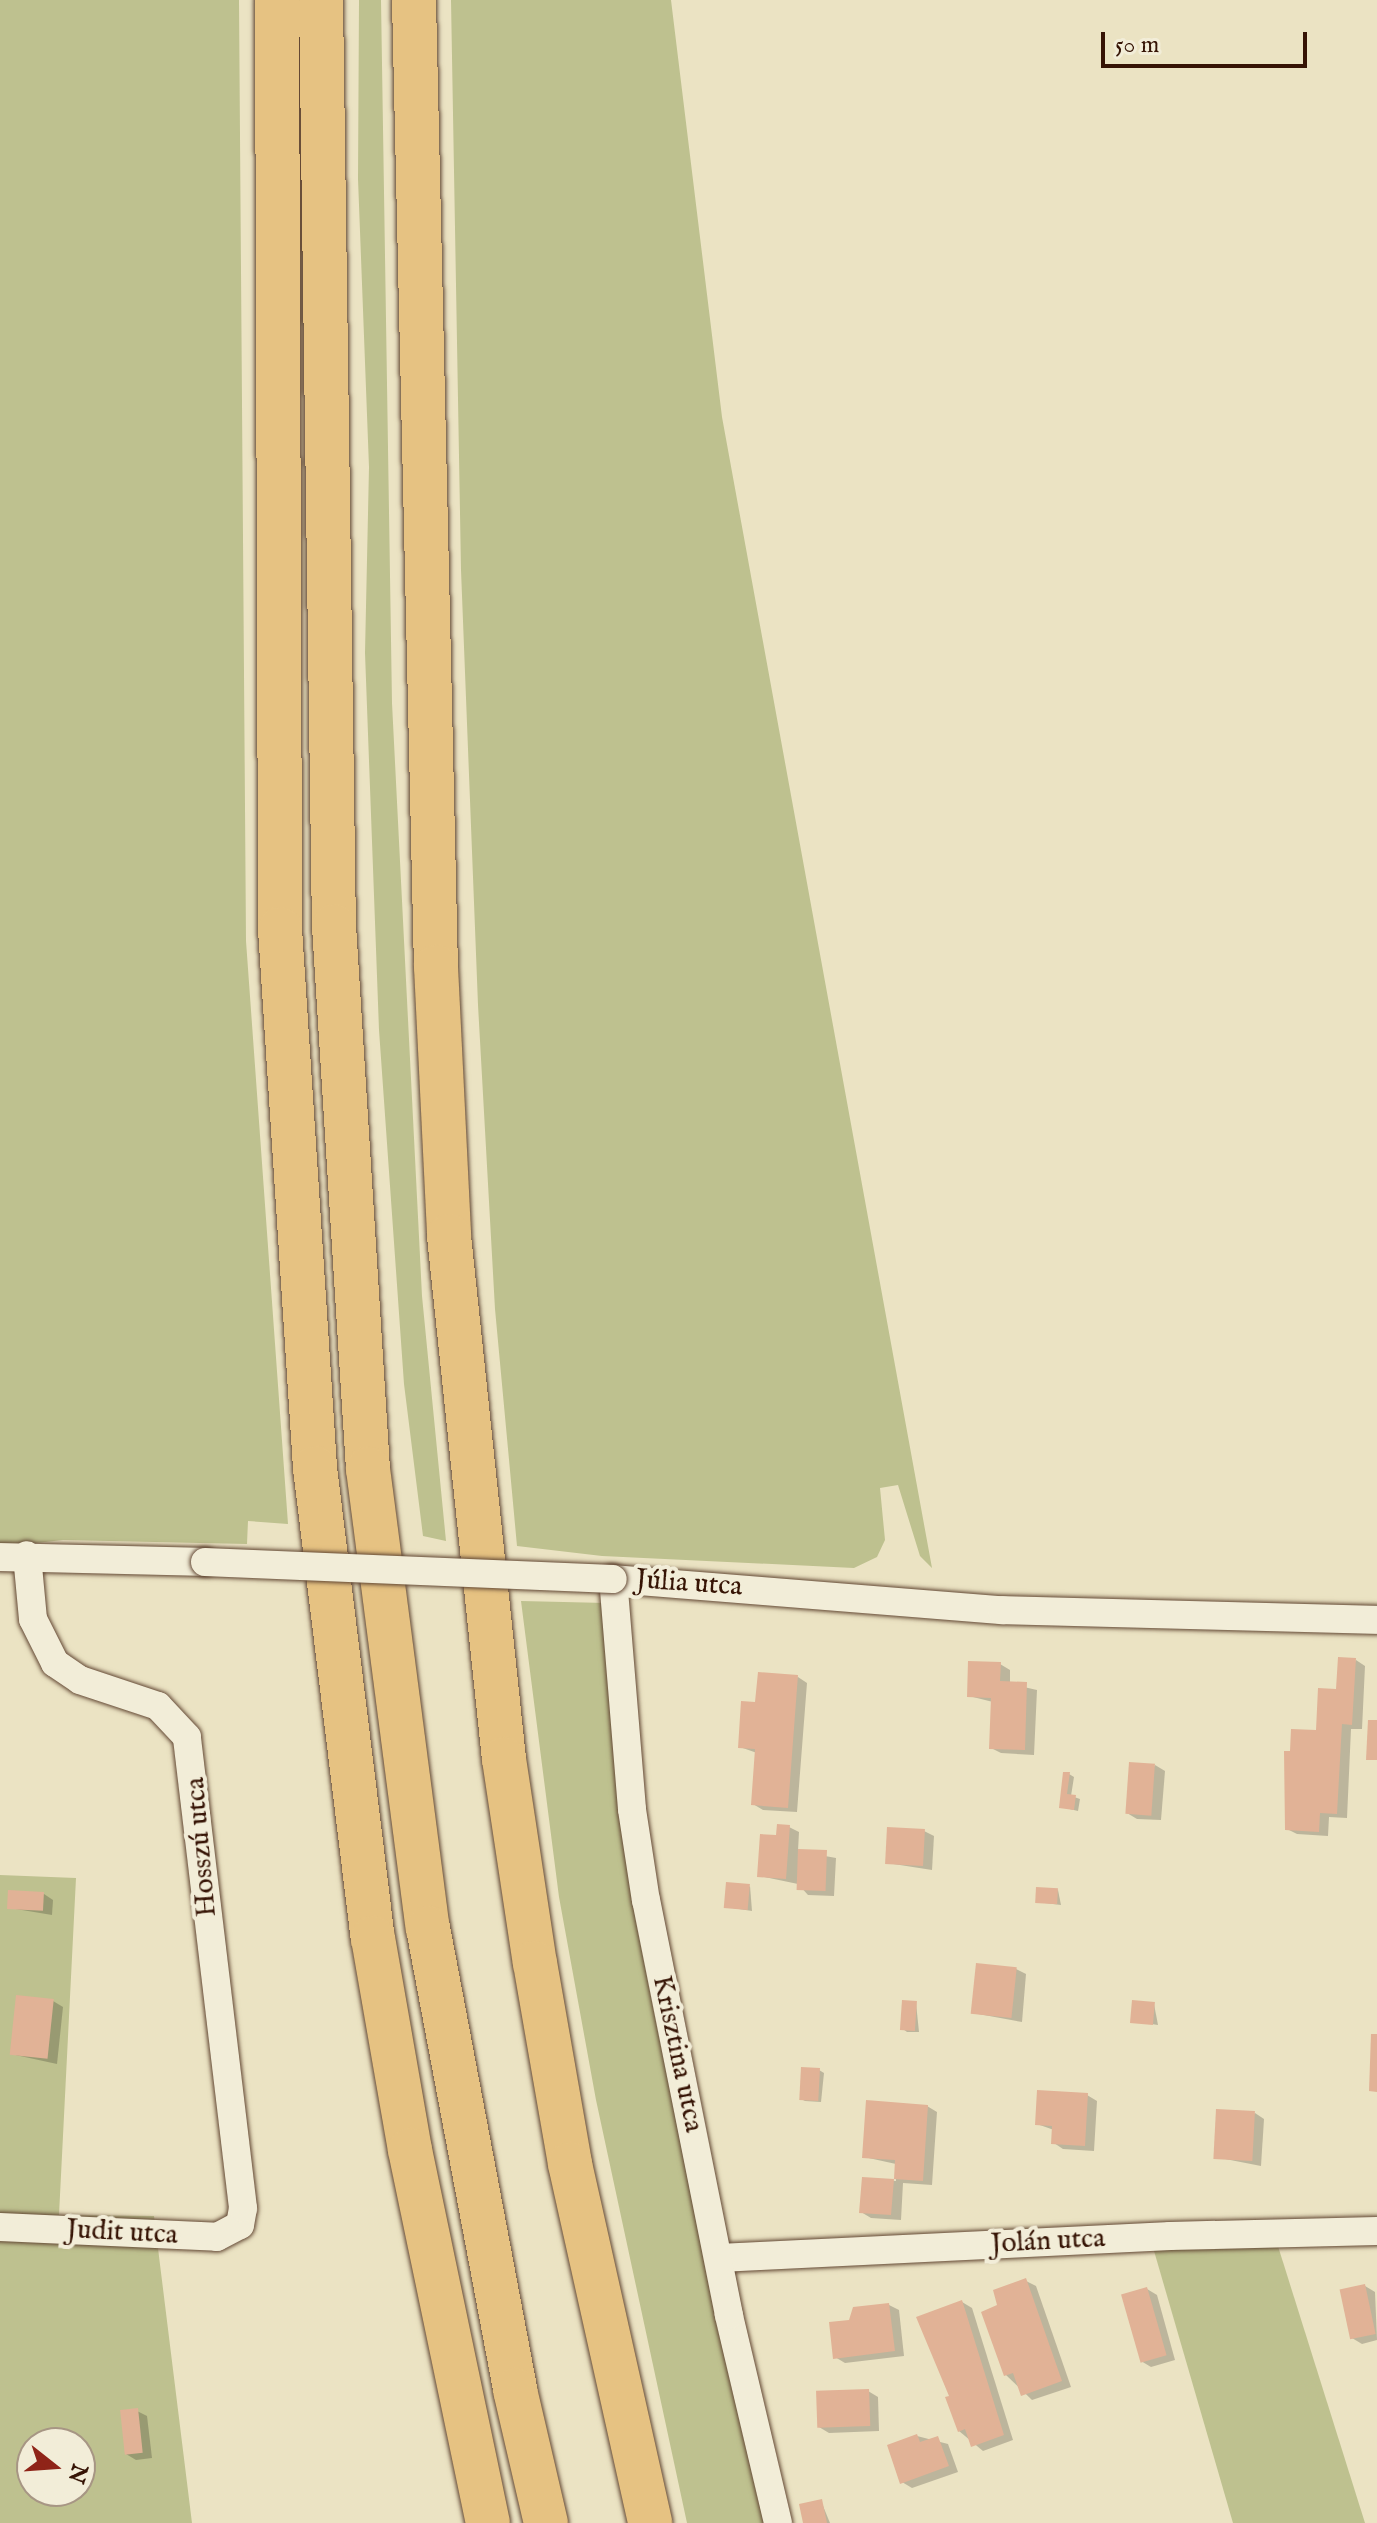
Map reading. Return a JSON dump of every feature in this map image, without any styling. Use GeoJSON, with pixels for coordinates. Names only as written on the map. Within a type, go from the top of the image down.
{"type":"FeatureCollection","features":[{"type":"Feature","properties":{"kind":"main road"},"geometry":{"type":"LineString","coordinates":[[277,0],[280,929],[315,1468],[373,1938],[410,2150],[488,2523]]}},
{"type":"Feature","properties":{"kind":"main road"},"geometry":{"type":"LineString","coordinates":[[321,0],[334,926],[368,1469],[428,1928],[515,2390],[546,2523]]}},
{"type":"Feature","properties":{"kind":"main road"},"geometry":{"type":"LineString","coordinates":[[414,0],[436,967],[449,1236],[486,1610],[535,1963],[570,2164],[650,2523]]}},
{"type":"Feature","properties":{"kind":"street","name":"Júlia utca"},"geometry":{"type":"LineString","coordinates":[[13,1556],[613,1579],[1002,1610],[1377,1620]]}},
{"type":"Feature","properties":{"kind":"street","name":"Hosszú utca"},"geometry":{"type":"LineString","coordinates":[[13,1556],[33,1619],[55,1663],[80,1680],[158,1706],[187,1737],[243,2208],[240,2225]]}},
{"type":"Feature","properties":{"kind":"street","name":"Krisztina utca"},"geometry":{"type":"LineString","coordinates":[[613,1579],[632,1809],[646,1901],[719,2258],[778,2523]]}},
{"type":"Feature","properties":{"kind":"street","name":"Judit utca"},"geometry":{"type":"LineString","coordinates":[[0,2227],[207,2238],[226,2235],[240,2225]]}},
{"type":"Feature","properties":{"kind":"street","name":"Jolán utca"},"geometry":{"type":"LineString","coordinates":[[719,2258],[1170,2236],[1377,2231]]}},
{"type":"Feature","properties":{"kind":"green space"},"geometry":{"type":"Polygon","coordinates":[[[0,0],[239,0],[246,941],[288,1524],[248,1521],[247,1544],[63,1540],[0,1547],[0,0]]]}},
{"type":"Feature","properties":{"kind":"green space"},"geometry":{"type":"Polygon","coordinates":[[[359,0],[381,0],[392,703],[422,1296],[446,1541],[423,1536],[404,1384],[379,1030],[365,653],[369,467],[358,179],[359,0]]]}},
{"type":"Feature","properties":{"kind":"green space"},"geometry":{"type":"Polygon","coordinates":[[[451,0],[671,0],[722,417],[932,1568],[920,1556],[898,1485],[880,1488],[885,1540],[877,1557],[854,1568],[602,1556],[517,1546],[495,1309],[478,1005],[461,570],[451,0]]]}},
{"type":"Feature","properties":{"kind":"green space"},"geometry":{"type":"Polygon","coordinates":[[[521,1601],[606,1603],[632,1809],[778,2523],[687,2523],[596,2100],[559,1897],[521,1601]]]}},
{"type":"Feature","properties":{"kind":"green space"},"geometry":{"type":"Polygon","coordinates":[[[0,1875],[76,1878],[59,2215],[154,2216],[192,2523],[0,2523],[0,1875]]]}},
{"type":"Feature","properties":{"kind":"green space"},"geometry":{"type":"Polygon","coordinates":[[[1277,2243],[1365,2523],[1233,2523],[1152,2244],[1277,2243]]]}},
{"type":"Feature","properties":{"kind":"building"},"geometry":{"type":"Polygon","coordinates":[[[1338,1657],[1356,1658],[1352,1725],[1342,1724],[1337,1814],[1320,1813],[1319,1832],[1285,1830],[1284,1751],[1290,1751],[1291,1729],[1316,1730],[1318,1688],[1336,1689],[1338,1657]]]}},
{"type":"Feature","properties":{"kind":"building"},"geometry":{"type":"Polygon","coordinates":[[[968,1661],[1001,1662],[1000,1681],[1027,1682],[1025,1750],[989,1749],[991,1698],[967,1697],[968,1661]]]}},
{"type":"Feature","properties":{"kind":"building"},"geometry":{"type":"Polygon","coordinates":[[[758,1672],[798,1675],[788,1808],[751,1805],[755,1749],[738,1748],[741,1701],[755,1702],[758,1672]]]}},
{"type":"Feature","properties":{"kind":"building"},"geometry":{"type":"Polygon","coordinates":[[[1368,1720],[1377,1720],[1377,1760],[1366,1760],[1368,1720]]]}},
{"type":"Feature","properties":{"kind":"building"},"geometry":{"type":"Polygon","coordinates":[[[1129,1762],[1155,1764],[1151,1816],[1125,1814],[1129,1762]]]}},
{"type":"Feature","properties":{"kind":"building"},"geometry":{"type":"Polygon","coordinates":[[[1063,1772],[1070,1772],[1067,1794],[1076,1795],[1074,1810],[1059,1808],[1063,1772]]]}},
{"type":"Feature","properties":{"kind":"building"},"geometry":{"type":"Polygon","coordinates":[[[777,1824],[790,1825],[786,1879],[757,1877],[760,1834],[776,1835],[777,1824]]]}},
{"type":"Feature","properties":{"kind":"building"},"geometry":{"type":"Polygon","coordinates":[[[887,1827],[925,1829],[923,1866],[885,1864],[887,1827]]]}},
{"type":"Feature","properties":{"kind":"building"},"geometry":{"type":"Polygon","coordinates":[[[798,1849],[827,1850],[826,1891],[797,1890],[798,1849]]]}},
{"type":"Feature","properties":{"kind":"building"},"geometry":{"type":"Polygon","coordinates":[[[726,1882],[750,1884],[748,1910],[724,1908],[726,1882]]]}},
{"type":"Feature","properties":{"kind":"building"},"geometry":{"type":"Polygon","coordinates":[[[1036,1887],[1058,1888],[1057,1904],[1035,1903],[1036,1887]]]}},
{"type":"Feature","properties":{"kind":"building"},"geometry":{"type":"Polygon","coordinates":[[[8,1890],[44,1892],[43,1911],[7,1909],[8,1890]]]}},
{"type":"Feature","properties":{"kind":"building"},"geometry":{"type":"Polygon","coordinates":[[[976,1963],[1017,1967],[1011,2018],[971,2014],[976,1963]]]}},
{"type":"Feature","properties":{"kind":"building"},"geometry":{"type":"Polygon","coordinates":[[[16,1995],[54,1999],[48,2059],[10,2055],[16,1995]]]}},
{"type":"Feature","properties":{"kind":"building"},"geometry":{"type":"Polygon","coordinates":[[[902,2000],[917,2001],[915,2031],[900,2030],[902,2000]]]}},
{"type":"Feature","properties":{"kind":"building"},"geometry":{"type":"Polygon","coordinates":[[[1132,2000],[1155,2002],[1153,2025],[1130,2023],[1132,2000]]]}},
{"type":"Feature","properties":{"kind":"building"},"geometry":{"type":"Polygon","coordinates":[[[1371,2034],[1377,2034],[1377,2092],[1369,2091],[1371,2034]]]}},
{"type":"Feature","properties":{"kind":"building"},"geometry":{"type":"Polygon","coordinates":[[[801,2067],[820,2068],[818,2101],[799,2100],[801,2067]]]}},
{"type":"Feature","properties":{"kind":"building"},"geometry":{"type":"Polygon","coordinates":[[[1037,2090],[1088,2093],[1085,2146],[1051,2144],[1052,2126],[1035,2125],[1037,2090]]]}},
{"type":"Feature","properties":{"kind":"building"},"geometry":{"type":"Polygon","coordinates":[[[866,2100],[928,2105],[923,2181],[894,2179],[895,2160],[862,2158],[866,2100]]]}},
{"type":"Feature","properties":{"kind":"building"},"geometry":{"type":"Polygon","coordinates":[[[1216,2109],[1255,2111],[1252,2161],[1213,2159],[1216,2109]]]}},
{"type":"Feature","properties":{"kind":"building"},"geometry":{"type":"Polygon","coordinates":[[[862,2177],[894,2179],[891,2215],[859,2213],[862,2177]]]}},
{"type":"Feature","properties":{"kind":"building"},"geometry":{"type":"Polygon","coordinates":[[[1026,2278],[1062,2381],[1021,2396],[1013,2373],[1004,2376],[981,2312],[997,2305],[993,2290],[1026,2278]]]}},
{"type":"Feature","properties":{"kind":"building"},"geometry":{"type":"Polygon","coordinates":[[[1365,2284],[1376,2334],[1350,2339],[1340,2289],[1365,2284]]]}},
{"type":"Feature","properties":{"kind":"building"},"geometry":{"type":"Polygon","coordinates":[[[1147,2287],[1167,2355],[1141,2363],[1121,2294],[1147,2287]]]}},
{"type":"Feature","properties":{"kind":"building"},"geometry":{"type":"Polygon","coordinates":[[[962,2300],[1004,2435],[971,2447],[965,2429],[958,2432],[945,2397],[949,2396],[916,2317],[962,2300]]]}},
{"type":"Feature","properties":{"kind":"building"},"geometry":{"type":"Polygon","coordinates":[[[889,2303],[895,2351],[833,2359],[829,2322],[849,2320],[853,2307],[889,2303]]]}},
{"type":"Feature","properties":{"kind":"building"},"geometry":{"type":"Polygon","coordinates":[[[869,2389],[870,2426],[817,2428],[816,2391],[869,2389]]]}},
{"type":"Feature","properties":{"kind":"building"},"geometry":{"type":"Polygon","coordinates":[[[138,2408],[143,2453],[125,2455],[120,2410],[138,2408]]]}},
{"type":"Feature","properties":{"kind":"building"},"geometry":{"type":"Polygon","coordinates":[[[917,2434],[920,2442],[938,2436],[949,2466],[900,2484],[887,2445],[917,2434]]]}},
{"type":"Feature","properties":{"kind":"building"},"geometry":{"type":"Polygon","coordinates":[[[822,2499],[827,2523],[803,2523],[799,2504],[822,2499]]]}}]}
